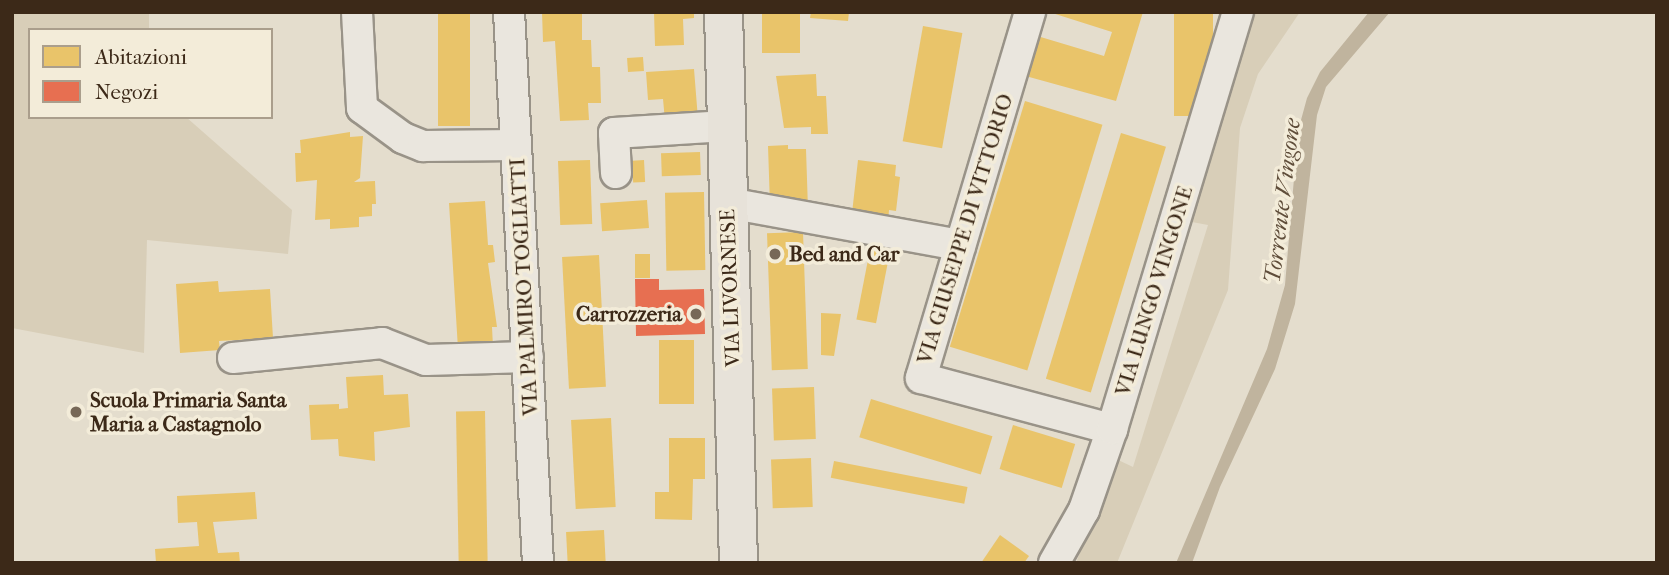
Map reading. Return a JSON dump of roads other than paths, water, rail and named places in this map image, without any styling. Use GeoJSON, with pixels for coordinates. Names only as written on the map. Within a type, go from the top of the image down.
{"type":"FeatureCollection","features":[{"type":"Feature","properties":{"kind":"main road","name":"VIA LIVORNESE"},"geometry":{"type":"LineString","coordinates":[[723,12],[738,563]]}},
{"type":"Feature","properties":{"kind":"street"},"geometry":{"type":"LineString","coordinates":[[357,12],[362,108],[403,138],[423,146],[516,145]]}},
{"type":"Feature","properties":{"kind":"street","name":"VIA PALMIRO TOGLIATTI"},"geometry":{"type":"LineString","coordinates":[[509,12],[538,563]]}},
{"type":"Feature","properties":{"kind":"street","name":"VIA GIUSEPPE DI VITTORIO"},"geometry":{"type":"LineString","coordinates":[[1030,12],[921,377],[1112,429]]}},
{"type":"Feature","properties":{"kind":"street","name":"VIA LUNGO VINGONE"},"geometry":{"type":"LineString","coordinates":[[1054,563],[1084,510],[1112,429],[1238,12]]}},
{"type":"Feature","properties":{"kind":"street"},"geometry":{"type":"LineString","coordinates":[[616,173],[614,133],[726,126]]}},
{"type":"Feature","properties":{"kind":"street"},"geometry":{"type":"LineString","coordinates":[[728,203],[960,246]]}},
{"type":"Feature","properties":{"kind":"street"},"geometry":{"type":"LineString","coordinates":[[233,358],[382,343],[426,360],[527,358]]}},
{"type":"Feature","properties":{"kind":"place","name":"Bed and Car"},"geometry":{"type":"Point","coordinates":[775,254]}},
{"type":"Feature","properties":{"kind":"place","name":"Carrozzeria"},"geometry":{"type":"Point","coordinates":[696,314]}},
{"type":"Feature","properties":{"kind":"place","name":"Scuola Primaria Santa Maria a Castagnolo"},"geometry":{"type":"Point","coordinates":[76,412]}},
{"type":"Feature","properties":{"kind":"water label","name":"Torrente Vingone"},"geometry":{"type":"Point","coordinates":[1283,201]}}]}
